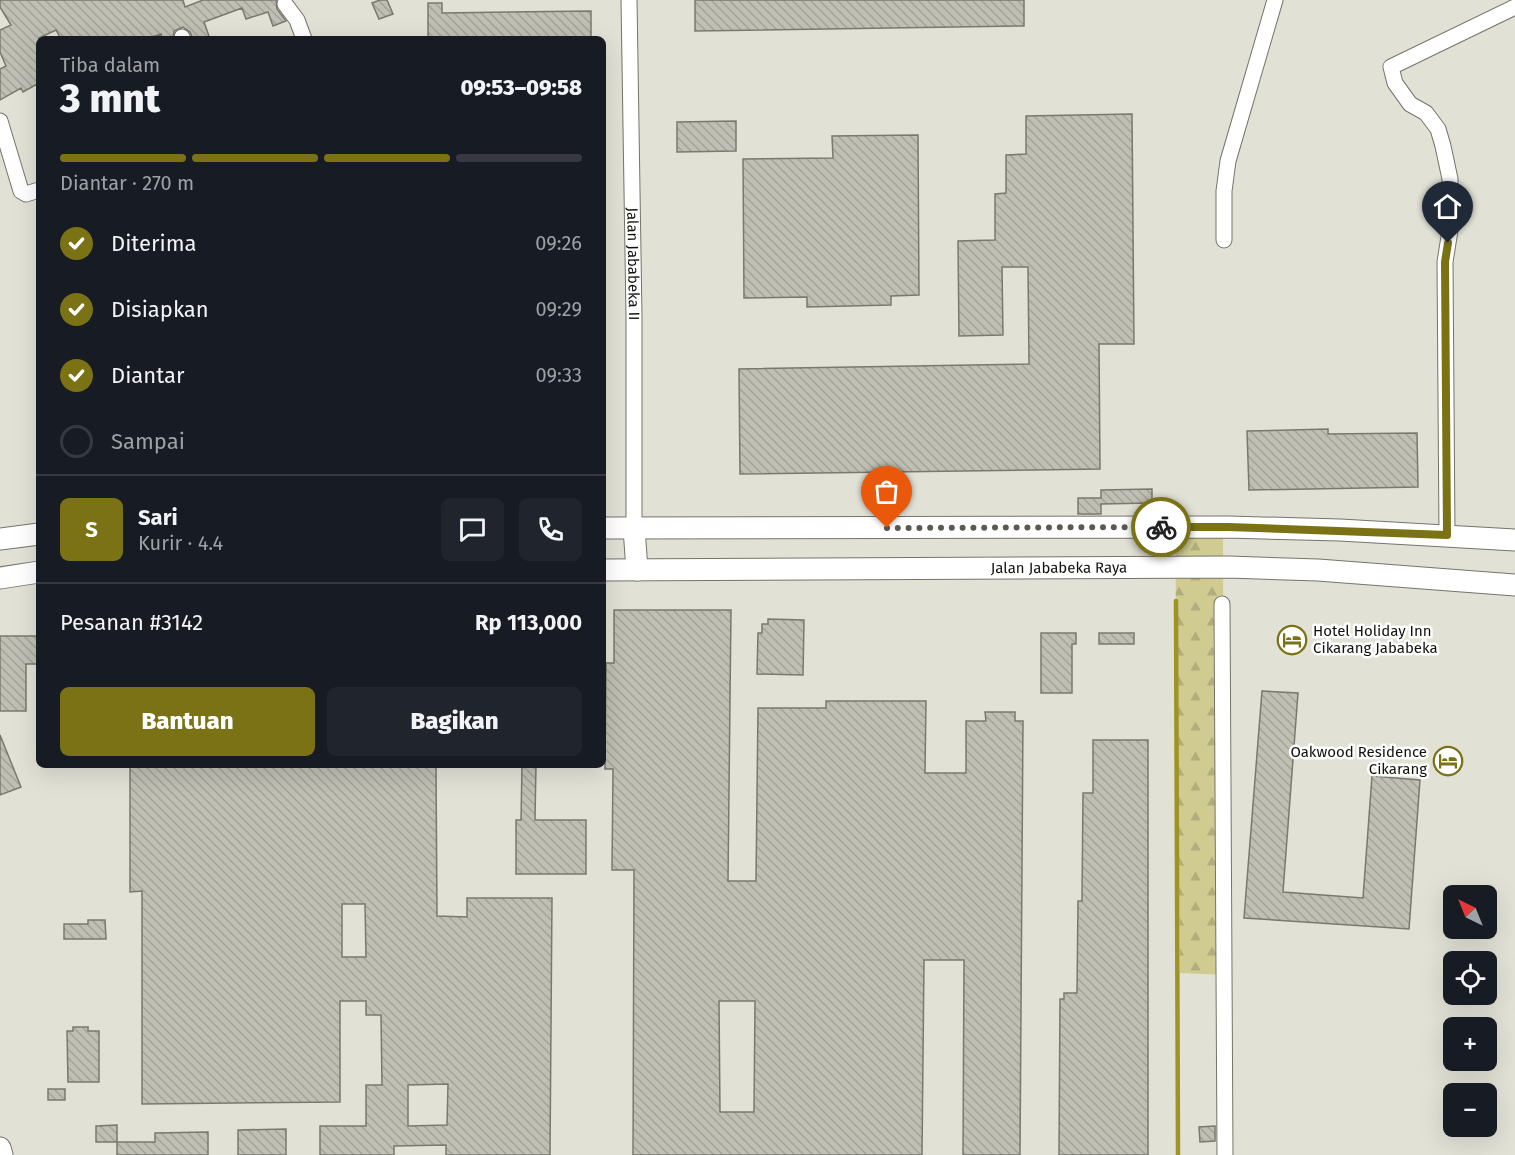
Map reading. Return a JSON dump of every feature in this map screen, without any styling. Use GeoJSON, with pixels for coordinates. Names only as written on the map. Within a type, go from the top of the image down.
{"type":"FeatureCollection","features":[{"type":"Feature","properties":{"kind":"main road"},"geometry":{"type":"LineString","coordinates":[[606,528],[1228,527],[1447,535],[1515,540]]}},
{"type":"Feature","properties":{"kind":"main road"},"geometry":{"type":"LineString","coordinates":[[634,528],[637,570]]}},
{"type":"Feature","properties":{"kind":"main road"},"geometry":{"type":"LineString","coordinates":[[0,539],[36,534]]}},
{"type":"Feature","properties":{"kind":"main road","name":"Jalan Jababeka Raya"},"geometry":{"type":"LineString","coordinates":[[606,570],[1225,567],[1318,570],[1515,585]]}},
{"type":"Feature","properties":{"kind":"main road"},"geometry":{"type":"LineString","coordinates":[[0,578],[36,572]]}},
{"type":"Feature","properties":{"kind":"main road"},"geometry":{"type":"LineString","coordinates":[[0,1148],[2,1155]]}},
{"type":"Feature","properties":{"kind":"street","name":"Jalan Jababeka II"},"geometry":{"type":"LineString","coordinates":[[628,0],[634,317],[634,528]]}},
{"type":"Feature","properties":{"kind":"street"},"geometry":{"type":"LineString","coordinates":[[1224,240],[1224,191],[1228,161],[1275,0]]}},
{"type":"Feature","properties":{"kind":"street"},"geometry":{"type":"LineString","coordinates":[[285,4],[297,20],[303,36]]}},
{"type":"Feature","properties":{"kind":"street"},"geometry":{"type":"LineString","coordinates":[[1447,535],[1445,262],[1450,224],[1450,179],[1438,129],[1426,113],[1410,104],[1395,83],[1391,67],[1515,7]]}},
{"type":"Feature","properties":{"kind":"street"},"geometry":{"type":"LineString","coordinates":[[0,122],[21,191],[26,194],[36,191]]}},
{"type":"Feature","properties":{"kind":"street"},"geometry":{"type":"LineString","coordinates":[[1222,604],[1225,1155]]}},
{"type":"Feature","properties":{"kind":"green space"},"geometry":{"type":"Polygon","coordinates":[[[1223,518],[1224,975],[1180,973],[1175,522],[1223,518]]]}},
{"type":"Feature","properties":{"kind":"building"},"geometry":{"type":"Polygon","coordinates":[[[0,0],[183,0],[185,7],[203,0],[276,0],[277,9],[286,21],[273,26],[268,12],[246,19],[242,8],[204,22],[209,36],[192,36],[183,27],[174,31],[173,36],[161,36],[161,34],[155,36],[59,36],[56,30],[43,36],[36,36],[36,85],[23,92],[21,88],[0,100],[0,69],[6,66],[0,52],[0,30],[11,25],[0,7],[0,0]]]}},
{"type":"Feature","properties":{"kind":"building"},"geometry":{"type":"Polygon","coordinates":[[[387,0],[393,14],[379,19],[372,3],[387,0]]]}},
{"type":"Feature","properties":{"kind":"building"},"geometry":{"type":"Polygon","coordinates":[[[695,0],[1024,0],[1024,26],[695,31],[695,0]]]}},
{"type":"Feature","properties":{"kind":"building"},"geometry":{"type":"Polygon","coordinates":[[[428,3],[442,3],[442,13],[591,11],[591,36],[428,36],[428,3]]]}},
{"type":"Feature","properties":{"kind":"building"},"geometry":{"type":"Polygon","coordinates":[[[1132,114],[1134,344],[1099,344],[1100,469],[740,474],[739,369],[1029,364],[1028,267],[1002,267],[1003,335],[959,336],[958,241],[995,240],[995,194],[1006,193],[1006,155],[1026,154],[1026,116],[1132,114]]]}},
{"type":"Feature","properties":{"kind":"building"},"geometry":{"type":"Polygon","coordinates":[[[736,121],[736,151],[677,152],[677,122],[736,121]]]}},
{"type":"Feature","properties":{"kind":"building"},"geometry":{"type":"Polygon","coordinates":[[[918,135],[919,295],[891,296],[891,305],[807,307],[807,297],[744,298],[743,159],[833,158],[832,136],[918,135]]]}},
{"type":"Feature","properties":{"kind":"building"},"geometry":{"type":"Polygon","coordinates":[[[1328,429],[1328,434],[1417,433],[1418,487],[1249,490],[1247,431],[1328,429]]]}},
{"type":"Feature","properties":{"kind":"building"},"geometry":{"type":"Polygon","coordinates":[[[1152,489],[1152,503],[1101,504],[1101,514],[1078,514],[1078,498],[1101,498],[1101,490],[1152,489]]]}},
{"type":"Feature","properties":{"kind":"building"},"geometry":{"type":"Polygon","coordinates":[[[614,610],[731,610],[728,881],[756,881],[758,708],[826,708],[826,701],[926,701],[925,773],[966,773],[966,721],[986,721],[985,712],[1015,712],[1015,721],[1023,721],[1020,1155],[963,1155],[964,960],[924,960],[922,1155],[633,1155],[634,870],[612,870],[613,769],[605,769],[606,663],[614,663],[614,610]],[[719,1001],[720,1112],[754,1112],[755,1001],[719,1001]]]}},
{"type":"Feature","properties":{"kind":"building"},"geometry":{"type":"Polygon","coordinates":[[[768,619],[804,620],[803,675],[757,674],[758,633],[762,633],[762,624],[768,624],[768,619]]]}},
{"type":"Feature","properties":{"kind":"building"},"geometry":{"type":"Polygon","coordinates":[[[1041,633],[1076,633],[1076,644],[1072,644],[1072,693],[1041,693],[1041,633]]]}},
{"type":"Feature","properties":{"kind":"building"},"geometry":{"type":"Polygon","coordinates":[[[1099,633],[1134,633],[1134,644],[1099,644],[1099,633]]]}},
{"type":"Feature","properties":{"kind":"building"},"geometry":{"type":"Polygon","coordinates":[[[0,636],[36,636],[36,664],[26,664],[26,711],[0,711],[0,636]]]}},
{"type":"Feature","properties":{"kind":"building"},"geometry":{"type":"Polygon","coordinates":[[[1262,691],[1298,693],[1283,892],[1363,898],[1372,776],[1420,780],[1409,929],[1244,918],[1262,691]]]}},
{"type":"Feature","properties":{"kind":"building"},"geometry":{"type":"Polygon","coordinates":[[[0,735],[21,787],[0,795],[0,735]]]}},
{"type":"Feature","properties":{"kind":"building"},"geometry":{"type":"Polygon","coordinates":[[[1093,740],[1148,740],[1148,1155],[1059,1155],[1060,999],[1064,999],[1064,993],[1077,993],[1078,901],[1082,901],[1083,793],[1093,793],[1093,740]]]}},
{"type":"Feature","properties":{"kind":"building"},"geometry":{"type":"Polygon","coordinates":[[[130,768],[436,768],[437,916],[467,917],[467,898],[552,898],[550,1155],[446,1155],[446,1145],[394,1146],[394,1155],[320,1155],[320,1126],[366,1126],[366,1085],[382,1085],[381,1015],[366,1015],[366,1001],[340,1001],[340,1102],[142,1104],[142,891],[130,892],[130,768]],[[342,904],[342,957],[366,957],[365,904],[342,904]],[[448,1084],[408,1085],[408,1126],[447,1125],[448,1084]]]}},
{"type":"Feature","properties":{"kind":"building"},"geometry":{"type":"Polygon","coordinates":[[[522,768],[536,768],[535,820],[586,820],[586,874],[516,874],[516,820],[521,820],[522,768]]]}},
{"type":"Feature","properties":{"kind":"building"},"geometry":{"type":"Polygon","coordinates":[[[88,920],[105,920],[106,939],[64,939],[64,924],[88,924],[88,920]]]}},
{"type":"Feature","properties":{"kind":"building"},"geometry":{"type":"Polygon","coordinates":[[[73,1027],[88,1027],[88,1031],[99,1031],[99,1082],[68,1082],[67,1031],[73,1031],[73,1027]]]}},
{"type":"Feature","properties":{"kind":"building"},"geometry":{"type":"Polygon","coordinates":[[[48,1089],[65,1089],[65,1100],[48,1100],[48,1089]]]}},
{"type":"Feature","properties":{"kind":"building"},"geometry":{"type":"Polygon","coordinates":[[[117,1125],[117,1142],[96,1142],[96,1126],[117,1125]]]}},
{"type":"Feature","properties":{"kind":"building"},"geometry":{"type":"Polygon","coordinates":[[[1215,1126],[1215,1141],[1200,1142],[1199,1127],[1215,1126]]]}},
{"type":"Feature","properties":{"kind":"building"},"geometry":{"type":"Polygon","coordinates":[[[286,1129],[286,1155],[238,1155],[238,1130],[286,1129]]]}},
{"type":"Feature","properties":{"kind":"building"},"geometry":{"type":"Polygon","coordinates":[[[208,1132],[208,1155],[117,1155],[117,1142],[155,1142],[155,1133],[208,1132]]]}},
{"type":"Feature","properties":{"kind":"waterway"},"geometry":{"type":"LineString","coordinates":[[1176,601],[1178,1155]]}},
{"type":"Feature","properties":{"kind":"way so far"},"geometry":{"type":"LineString","coordinates":[[887,528],[1161,527]]}},
{"type":"Feature","properties":{"kind":"place","name":"Hotel Holiday Inn Cikarang Jababeka"},"geometry":{"type":"Point","coordinates":[1292,640]}},
{"type":"Feature","properties":{"kind":"place","name":"Oakwood Residence Cikarang"},"geometry":{"type":"Point","coordinates":[1448,761]}},
{"type":"Feature","properties":{"kind":"route"},"geometry":{"type":"LineString","coordinates":[[1161,527],[1340,530],[1447,535],[1445,262],[1448,243]]}}]}
